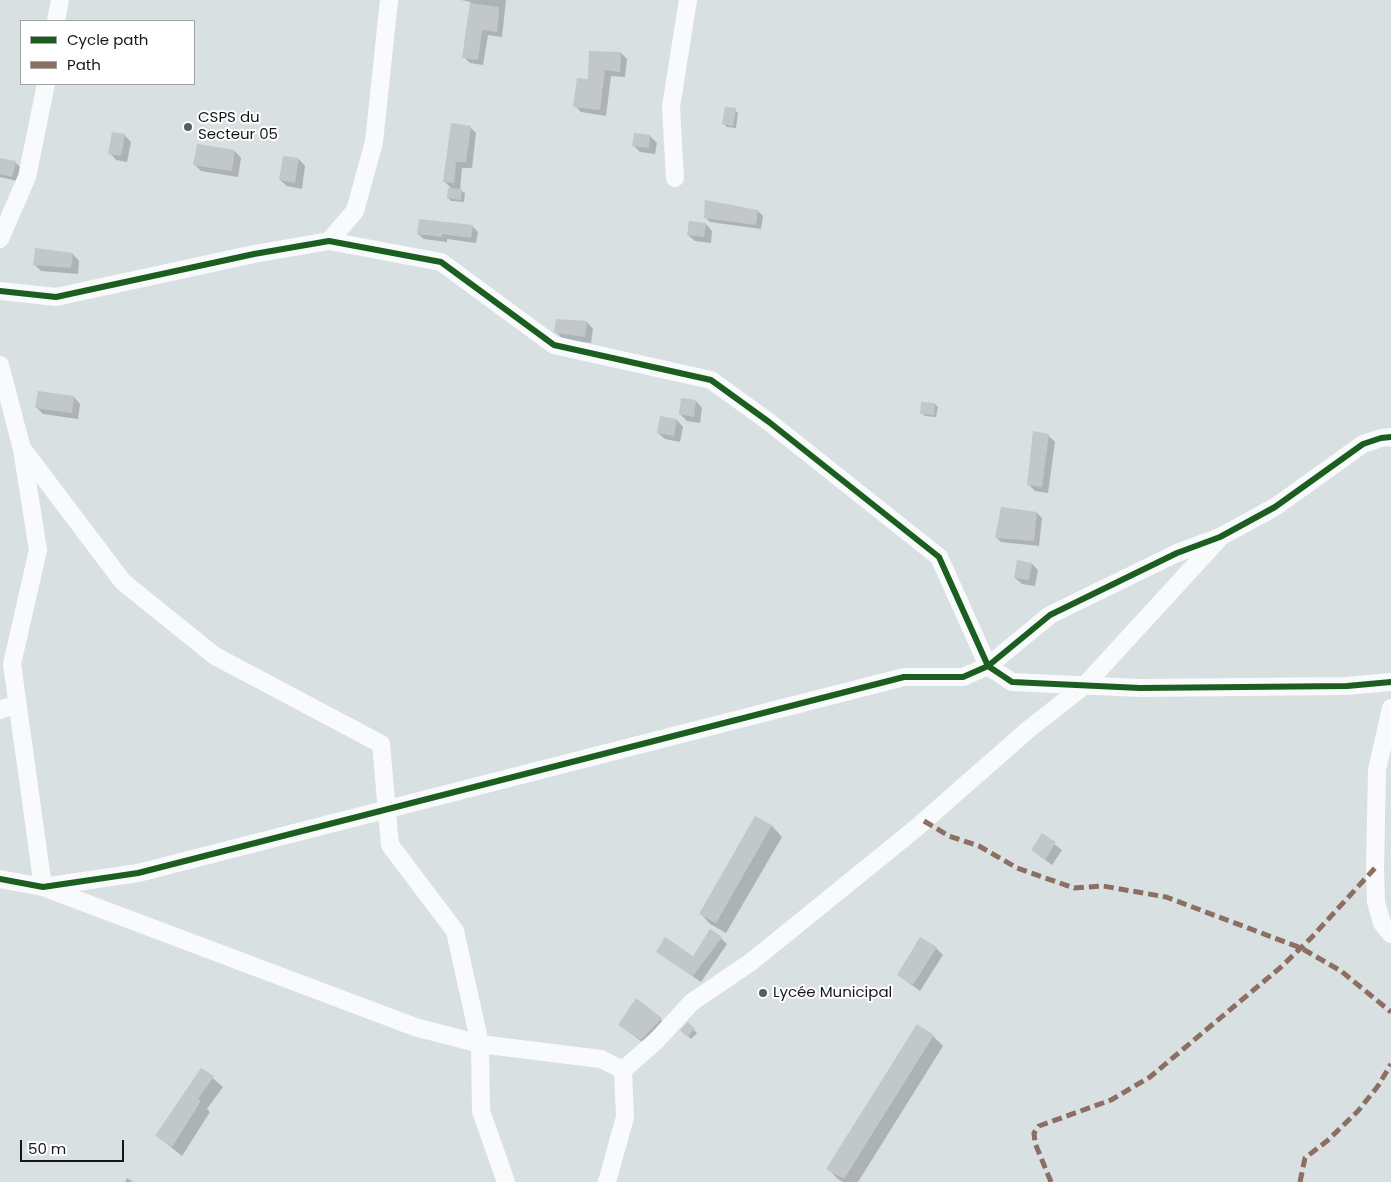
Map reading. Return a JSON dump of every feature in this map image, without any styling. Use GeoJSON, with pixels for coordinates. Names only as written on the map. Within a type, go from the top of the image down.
{"type":"FeatureCollection","features":[{"type":"Feature","properties":{"kind":"street"},"geometry":{"type":"LineString","coordinates":[[56,20],[60,0]]}},
{"type":"Feature","properties":{"kind":"street"},"geometry":{"type":"LineString","coordinates":[[329,241],[355,211],[374,142],[389,0]]}},
{"type":"Feature","properties":{"kind":"street"},"geometry":{"type":"LineString","coordinates":[[675,178],[671,107],[688,0]]}},
{"type":"Feature","properties":{"kind":"street"},"geometry":{"type":"LineString","coordinates":[[0,239],[28,178],[46,85]]}},
{"type":"Feature","properties":{"kind":"street"},"geometry":{"type":"LineString","coordinates":[[0,291],[56,297],[254,254],[329,241],[440,262],[554,345],[711,380],[769,422],[939,557],[988,666],[1012,682],[1140,688],[1355,686],[1391,682]]}},
{"type":"Feature","properties":{"kind":"street"},"geometry":{"type":"LineString","coordinates":[[0,365],[22,449],[38,550],[12,664],[43,887]]}},
{"type":"Feature","properties":{"kind":"street"},"geometry":{"type":"LineString","coordinates":[[43,887],[138,873],[904,677],[963,677],[988,666],[1050,615],[1177,553],[1220,537],[1275,507],[1362,444],[1391,437]]}},
{"type":"Feature","properties":{"kind":"street"},"geometry":{"type":"LineString","coordinates":[[22,449],[123,582],[215,656],[381,744],[390,845],[455,931],[480,1044],[481,1111],[506,1182]]}},
{"type":"Feature","properties":{"kind":"street"},"geometry":{"type":"LineString","coordinates":[[623,1070],[656,1041],[692,1002],[751,962],[907,835],[1029,729],[1085,685],[1220,537]]}},
{"type":"Feature","properties":{"kind":"street"},"geometry":{"type":"LineString","coordinates":[[0,710],[17,704]]}},
{"type":"Feature","properties":{"kind":"street"},"geometry":{"type":"LineString","coordinates":[[1391,708],[1377,770],[1375,868],[1376,902],[1382,923],[1391,934]]}},
{"type":"Feature","properties":{"kind":"street"},"geometry":{"type":"LineString","coordinates":[[0,879],[43,887],[415,1027],[480,1044],[601,1059],[623,1070]]}},
{"type":"Feature","properties":{"kind":"street"},"geometry":{"type":"LineString","coordinates":[[607,1182],[625,1116],[623,1070]]}},
{"type":"Feature","properties":{"kind":"building"},"geometry":{"type":"Polygon","coordinates":[[[470,3],[499,7],[497,32],[482,30],[478,60],[462,58],[470,3]]]}},
{"type":"Feature","properties":{"kind":"building"},"geometry":{"type":"Polygon","coordinates":[[[589,51],[621,52],[620,72],[605,70],[600,110],[573,107],[577,78],[588,79],[589,51]]]}},
{"type":"Feature","properties":{"kind":"building"},"geometry":{"type":"Polygon","coordinates":[[[725,107],[736,108],[733,126],[722,124],[725,107]]]}},
{"type":"Feature","properties":{"kind":"building"},"geometry":{"type":"Polygon","coordinates":[[[451,123],[471,126],[466,162],[456,162],[454,183],[443,182],[451,123]]]}},
{"type":"Feature","properties":{"kind":"building"},"geometry":{"type":"Polygon","coordinates":[[[112,132],[125,134],[121,156],[108,154],[112,132]]]}},
{"type":"Feature","properties":{"kind":"building"},"geometry":{"type":"Polygon","coordinates":[[[634,133],[650,135],[649,148],[632,146],[634,133]]]}},
{"type":"Feature","properties":{"kind":"building"},"geometry":{"type":"Polygon","coordinates":[[[197,144],[235,150],[232,171],[193,165],[197,144]]]}},
{"type":"Feature","properties":{"kind":"building"},"geometry":{"type":"Polygon","coordinates":[[[283,156],[299,158],[295,183],[279,180],[283,156]]]}},
{"type":"Feature","properties":{"kind":"building"},"geometry":{"type":"Polygon","coordinates":[[[0,158],[16,161],[12,177],[0,174],[0,158]]]}},
{"type":"Feature","properties":{"kind":"building"},"geometry":{"type":"Polygon","coordinates":[[[448,188],[462,189],[461,200],[447,198],[448,188]]]}},
{"type":"Feature","properties":{"kind":"building"},"geometry":{"type":"Polygon","coordinates":[[[705,200],[758,210],[756,225],[704,218],[705,200]]]}},
{"type":"Feature","properties":{"kind":"building"},"geometry":{"type":"Polygon","coordinates":[[[419,219],[473,225],[471,238],[442,234],[442,237],[417,234],[419,219]]]}},
{"type":"Feature","properties":{"kind":"building"},"geometry":{"type":"Polygon","coordinates":[[[689,221],[706,223],[704,237],[687,235],[689,221]]]}},
{"type":"Feature","properties":{"kind":"building"},"geometry":{"type":"Polygon","coordinates":[[[35,248],[73,253],[71,268],[33,265],[35,248]]]}},
{"type":"Feature","properties":{"kind":"building"},"geometry":{"type":"Polygon","coordinates":[[[556,319],[587,321],[585,337],[554,332],[556,319]]]}},
{"type":"Feature","properties":{"kind":"building"},"geometry":{"type":"Polygon","coordinates":[[[38,391],[74,396],[72,413],[35,408],[38,391]]]}},
{"type":"Feature","properties":{"kind":"building"},"geometry":{"type":"Polygon","coordinates":[[[681,398],[696,400],[694,417],[679,414],[681,398]]]}},
{"type":"Feature","properties":{"kind":"building"},"geometry":{"type":"Polygon","coordinates":[[[921,402],[935,403],[934,415],[920,414],[921,402]]]}},
{"type":"Feature","properties":{"kind":"building"},"geometry":{"type":"Polygon","coordinates":[[[660,416],[677,419],[674,436],[657,433],[660,416]]]}},
{"type":"Feature","properties":{"kind":"building"},"geometry":{"type":"Polygon","coordinates":[[[1033,431],[1049,434],[1042,487],[1027,485],[1033,431]]]}},
{"type":"Feature","properties":{"kind":"building"},"geometry":{"type":"Polygon","coordinates":[[[1001,507],[1037,512],[1034,541],[995,538],[1001,507]]]}},
{"type":"Feature","properties":{"kind":"building"},"geometry":{"type":"Polygon","coordinates":[[[1017,560],[1032,563],[1029,580],[1014,578],[1017,560]]]}},
{"type":"Feature","properties":{"kind":"building"},"geometry":{"type":"Polygon","coordinates":[[[755,816],[772,825],[716,923],[699,914],[755,816]]]}},
{"type":"Feature","properties":{"kind":"building"},"geometry":{"type":"Polygon","coordinates":[[[1042,833],[1056,842],[1045,860],[1031,850],[1042,833]]]}},
{"type":"Feature","properties":{"kind":"building"},"geometry":{"type":"Polygon","coordinates":[[[710,929],[722,937],[693,976],[656,952],[665,937],[693,956],[710,929]]]}},
{"type":"Feature","properties":{"kind":"building"},"geometry":{"type":"Polygon","coordinates":[[[920,937],[937,947],[913,985],[897,975],[920,937]]]}},
{"type":"Feature","properties":{"kind":"building"},"geometry":{"type":"Polygon","coordinates":[[[636,998],[662,1018],[641,1040],[618,1025],[636,998]]]}},
{"type":"Feature","properties":{"kind":"building"},"geometry":{"type":"Polygon","coordinates":[[[688,1022],[695,1029],[687,1037],[680,1030],[688,1022]]]}},
{"type":"Feature","properties":{"kind":"building"},"geometry":{"type":"Polygon","coordinates":[[[917,1024],[934,1035],[844,1179],[826,1169],[917,1024]]]}},
{"type":"Feature","properties":{"kind":"building"},"geometry":{"type":"Polygon","coordinates":[[[201,1068],[214,1076],[198,1099],[201,1101],[172,1147],[155,1136],[201,1068]]]}},
{"type":"Feature","properties":{"kind":"marked path"},"geometry":{"type":"LineString","coordinates":[[924,821],[949,836],[979,846],[1017,868],[1074,888],[1103,886],[1166,897],[1301,948],[1341,971],[1391,1012]]}},
{"type":"Feature","properties":{"kind":"marked path"},"geometry":{"type":"LineString","coordinates":[[1051,1182],[1035,1143],[1034,1133],[1039,1126],[1111,1100],[1150,1077],[1281,967],[1311,938],[1375,868]]}},
{"type":"Feature","properties":{"kind":"marked path"},"geometry":{"type":"LineString","coordinates":[[1300,1182],[1305,1158],[1327,1141],[1358,1111],[1378,1086],[1391,1064]]}},
{"type":"Feature","properties":{"kind":"cycle path"},"geometry":{"type":"LineString","coordinates":[[0,291],[56,297],[254,254],[329,241],[441,262],[554,345],[711,380],[769,422],[939,557],[988,666],[1012,682],[1140,688],[1347,686],[1391,682]]}},
{"type":"Feature","properties":{"kind":"cycle path"},"geometry":{"type":"LineString","coordinates":[[0,879],[43,887],[138,873],[904,677],[963,677],[988,666],[1050,615],[1177,553],[1220,537],[1275,507],[1363,444],[1391,437]]}},
{"type":"Feature","properties":{"kind":"place","name":"CSPS du Secteur 05"},"geometry":{"type":"Point","coordinates":[188,127]}},
{"type":"Feature","properties":{"kind":"place","name":"Lycée Municipal"},"geometry":{"type":"Point","coordinates":[763,993]}}]}
